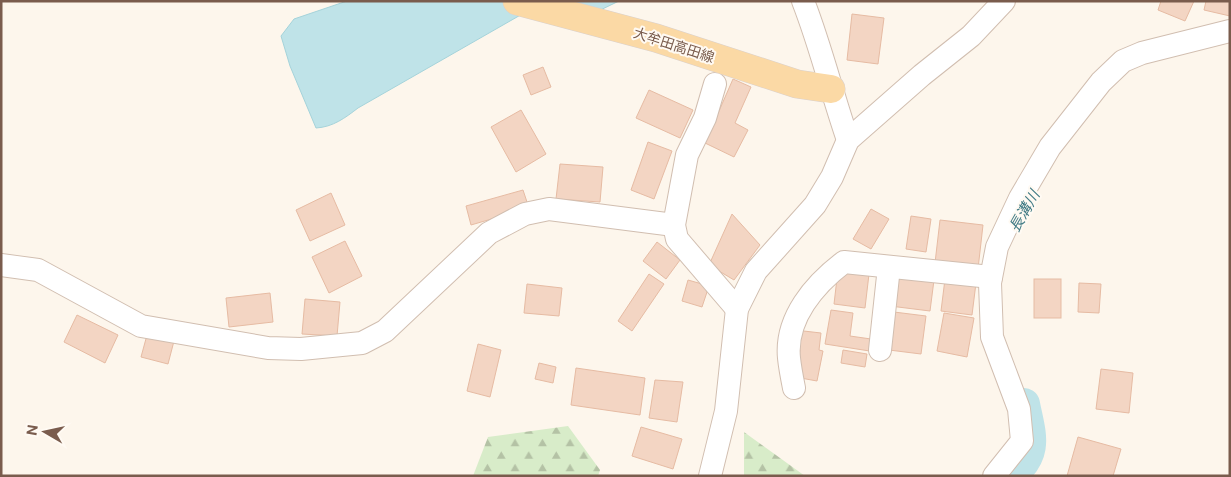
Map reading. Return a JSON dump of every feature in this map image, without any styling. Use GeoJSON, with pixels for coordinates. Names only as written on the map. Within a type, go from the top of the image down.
{"type":"FeatureCollection","features":[{"type":"Feature","properties":{"kind":"main road","name":"大牟田高田線"},"geometry":{"type":"LineString","coordinates":[[517,1],[656,38],[788,82],[831,89]]}},
{"type":"Feature","properties":{"kind":"street"},"geometry":{"type":"LineString","coordinates":[[803,1],[820,44],[831,89],[848,140]]}},
{"type":"Feature","properties":{"kind":"street"},"geometry":{"type":"LineString","coordinates":[[710,476],[726,411],[737,309],[756,271],[815,205],[832,178],[848,140],[922,74],[971,36],[1004,1]]}},
{"type":"Feature","properties":{"kind":"street"},"geometry":{"type":"LineString","coordinates":[[994,476],[1022,441],[1019,409],[992,337],[991,278],[997,247],[1020,198],[1050,147],[1101,82],[1123,61],[1142,54],[1230,31]]}},
{"type":"Feature","properties":{"kind":"street"},"geometry":{"type":"LineString","coordinates":[[715,84],[705,118],[687,155],[674,225],[676,238],[737,309]]}},
{"type":"Feature","properties":{"kind":"street"},"geometry":{"type":"LineString","coordinates":[[1,265],[38,270],[141,326],[268,348],[301,349],[362,343],[385,331],[489,233],[525,214],[549,209],[674,225]]}},
{"type":"Feature","properties":{"kind":"street"},"geometry":{"type":"LineString","coordinates":[[794,388],[788,356],[790,330],[808,296],[825,277],[844,262],[991,278]]}},
{"type":"Feature","properties":{"kind":"street"},"geometry":{"type":"LineString","coordinates":[[880,350],[889,267]]}},
{"type":"Feature","properties":{"kind":"green space"},"geometry":{"type":"Polygon","coordinates":[[[568,426],[600,470],[598,476],[473,476],[488,437],[568,426]]]}},
{"type":"Feature","properties":{"kind":"green space"},"geometry":{"type":"Polygon","coordinates":[[[744,432],[805,476],[744,476],[744,432]]]}},
{"type":"Feature","properties":{"kind":"water"},"geometry":{"type":"Polygon","coordinates":[[[347,1],[619,1],[588,16],[531,9],[338,121],[328,126],[316,128],[290,66],[281,36],[294,19],[347,1]]]}},
{"type":"Feature","properties":{"kind":"building"},"geometry":{"type":"Polygon","coordinates":[[[1161,1],[1194,1],[1185,21],[1158,10],[1161,1]]]}},
{"type":"Feature","properties":{"kind":"building"},"geometry":{"type":"Polygon","coordinates":[[[1206,1],[1230,1],[1230,16],[1204,10],[1206,1]]]}},
{"type":"Feature","properties":{"kind":"building"},"geometry":{"type":"Polygon","coordinates":[[[852,14],[884,18],[878,64],[847,60],[852,14]]]}},
{"type":"Feature","properties":{"kind":"building"},"geometry":{"type":"Polygon","coordinates":[[[543,67],[551,87],[531,95],[523,75],[543,67]]]}},
{"type":"Feature","properties":{"kind":"building"},"geometry":{"type":"Polygon","coordinates":[[[733,79],[751,87],[735,123],[748,130],[734,157],[705,143],[733,79]]]}},
{"type":"Feature","properties":{"kind":"building"},"geometry":{"type":"Polygon","coordinates":[[[649,90],[693,110],[680,138],[636,118],[649,90]]]}},
{"type":"Feature","properties":{"kind":"building"},"geometry":{"type":"Polygon","coordinates":[[[521,110],[546,154],[516,172],[491,127],[521,110]]]}},
{"type":"Feature","properties":{"kind":"building"},"geometry":{"type":"Polygon","coordinates":[[[648,142],[672,151],[654,199],[631,190],[648,142]]]}},
{"type":"Feature","properties":{"kind":"building"},"geometry":{"type":"Polygon","coordinates":[[[560,164],[603,167],[600,202],[556,199],[560,164]]]}},
{"type":"Feature","properties":{"kind":"building"},"geometry":{"type":"Polygon","coordinates":[[[523,190],[529,208],[471,225],[466,206],[523,190]]]}},
{"type":"Feature","properties":{"kind":"building"},"geometry":{"type":"Polygon","coordinates":[[[331,193],[345,225],[310,241],[296,210],[331,193]]]}},
{"type":"Feature","properties":{"kind":"building"},"geometry":{"type":"Polygon","coordinates":[[[871,209],[889,219],[871,249],[853,239],[871,209]]]}},
{"type":"Feature","properties":{"kind":"building"},"geometry":{"type":"Polygon","coordinates":[[[732,214],[760,245],[734,280],[709,265],[732,214]]]}},
{"type":"Feature","properties":{"kind":"building"},"geometry":{"type":"Polygon","coordinates":[[[911,216],[931,219],[926,252],[906,249],[911,216]]]}},
{"type":"Feature","properties":{"kind":"building"},"geometry":{"type":"Polygon","coordinates":[[[940,220],[983,225],[978,269],[935,263],[940,220]]]}},
{"type":"Feature","properties":{"kind":"building"},"geometry":{"type":"Polygon","coordinates":[[[345,241],[362,276],[329,293],[312,257],[345,241]]]}},
{"type":"Feature","properties":{"kind":"building"},"geometry":{"type":"Polygon","coordinates":[[[657,242],[680,260],[666,279],[643,261],[657,242]]]}},
{"type":"Feature","properties":{"kind":"building"},"geometry":{"type":"Polygon","coordinates":[[[838,270],[869,274],[865,308],[834,304],[838,270]]]}},
{"type":"Feature","properties":{"kind":"building"},"geometry":{"type":"Polygon","coordinates":[[[649,274],[664,284],[632,331],[618,321],[649,274]]]}},
{"type":"Feature","properties":{"kind":"building"},"geometry":{"type":"Polygon","coordinates":[[[894,274],[934,280],[930,311],[890,306],[894,274]]]}},
{"type":"Feature","properties":{"kind":"building"},"geometry":{"type":"Polygon","coordinates":[[[945,279],[976,283],[972,315],[941,311],[945,279]]]}},
{"type":"Feature","properties":{"kind":"building"},"geometry":{"type":"Polygon","coordinates":[[[1034,279],[1061,279],[1061,318],[1034,318],[1034,279]]]}},
{"type":"Feature","properties":{"kind":"building"},"geometry":{"type":"Polygon","coordinates":[[[688,280],[709,286],[702,307],[682,301],[688,280]]]}},
{"type":"Feature","properties":{"kind":"building"},"geometry":{"type":"Polygon","coordinates":[[[1079,283],[1101,284],[1099,313],[1078,312],[1079,283]]]}},
{"type":"Feature","properties":{"kind":"building"},"geometry":{"type":"Polygon","coordinates":[[[527,284],[562,288],[559,316],[524,313],[527,284]]]}},
{"type":"Feature","properties":{"kind":"building"},"geometry":{"type":"Polygon","coordinates":[[[270,293],[273,322],[229,327],[226,298],[270,293]]]}},
{"type":"Feature","properties":{"kind":"building"},"geometry":{"type":"Polygon","coordinates":[[[305,299],[340,302],[337,336],[302,334],[305,299]]]}},
{"type":"Feature","properties":{"kind":"building"},"geometry":{"type":"Polygon","coordinates":[[[831,310],[853,313],[850,336],[878,340],[876,352],[825,344],[831,310]]]}},
{"type":"Feature","properties":{"kind":"building"},"geometry":{"type":"Polygon","coordinates":[[[894,312],[926,316],[921,354],[889,350],[894,312]]]}},
{"type":"Feature","properties":{"kind":"building"},"geometry":{"type":"Polygon","coordinates":[[[944,313],[974,318],[967,357],[937,351],[944,313]]]}},
{"type":"Feature","properties":{"kind":"building"},"geometry":{"type":"Polygon","coordinates":[[[77,315],[118,335],[105,363],[64,342],[77,315]]]}},
{"type":"Feature","properties":{"kind":"building"},"geometry":{"type":"Polygon","coordinates":[[[795,330],[821,333],[819,350],[823,351],[817,381],[795,377],[800,350],[792,349],[795,330]]]}},
{"type":"Feature","properties":{"kind":"building"},"geometry":{"type":"Polygon","coordinates":[[[147,335],[174,341],[168,364],[141,357],[147,335]]]}},
{"type":"Feature","properties":{"kind":"building"},"geometry":{"type":"Polygon","coordinates":[[[478,344],[501,350],[490,397],[467,391],[478,344]]]}},
{"type":"Feature","properties":{"kind":"building"},"geometry":{"type":"Polygon","coordinates":[[[843,350],[867,354],[865,367],[841,363],[843,350]]]}},
{"type":"Feature","properties":{"kind":"building"},"geometry":{"type":"Polygon","coordinates":[[[539,363],[556,367],[553,383],[535,379],[539,363]]]}},
{"type":"Feature","properties":{"kind":"building"},"geometry":{"type":"Polygon","coordinates":[[[576,368],[645,378],[640,415],[571,405],[576,368]]]}},
{"type":"Feature","properties":{"kind":"building"},"geometry":{"type":"Polygon","coordinates":[[[1101,369],[1133,373],[1129,413],[1096,409],[1101,369]]]}},
{"type":"Feature","properties":{"kind":"building"},"geometry":{"type":"Polygon","coordinates":[[[655,380],[683,382],[677,422],[649,418],[655,380]]]}},
{"type":"Feature","properties":{"kind":"building"},"geometry":{"type":"Polygon","coordinates":[[[641,427],[682,439],[673,469],[632,456],[641,427]]]}},
{"type":"Feature","properties":{"kind":"building"},"geometry":{"type":"Polygon","coordinates":[[[1078,437],[1121,449],[1113,476],[1067,476],[1078,437]]]}},
{"type":"Feature","properties":{"kind":"waterway","name":"長溝川"},"geometry":{"type":"LineString","coordinates":[[1010,476],[1019,468],[1029,451],[1030,434],[1024,404]]}}]}
